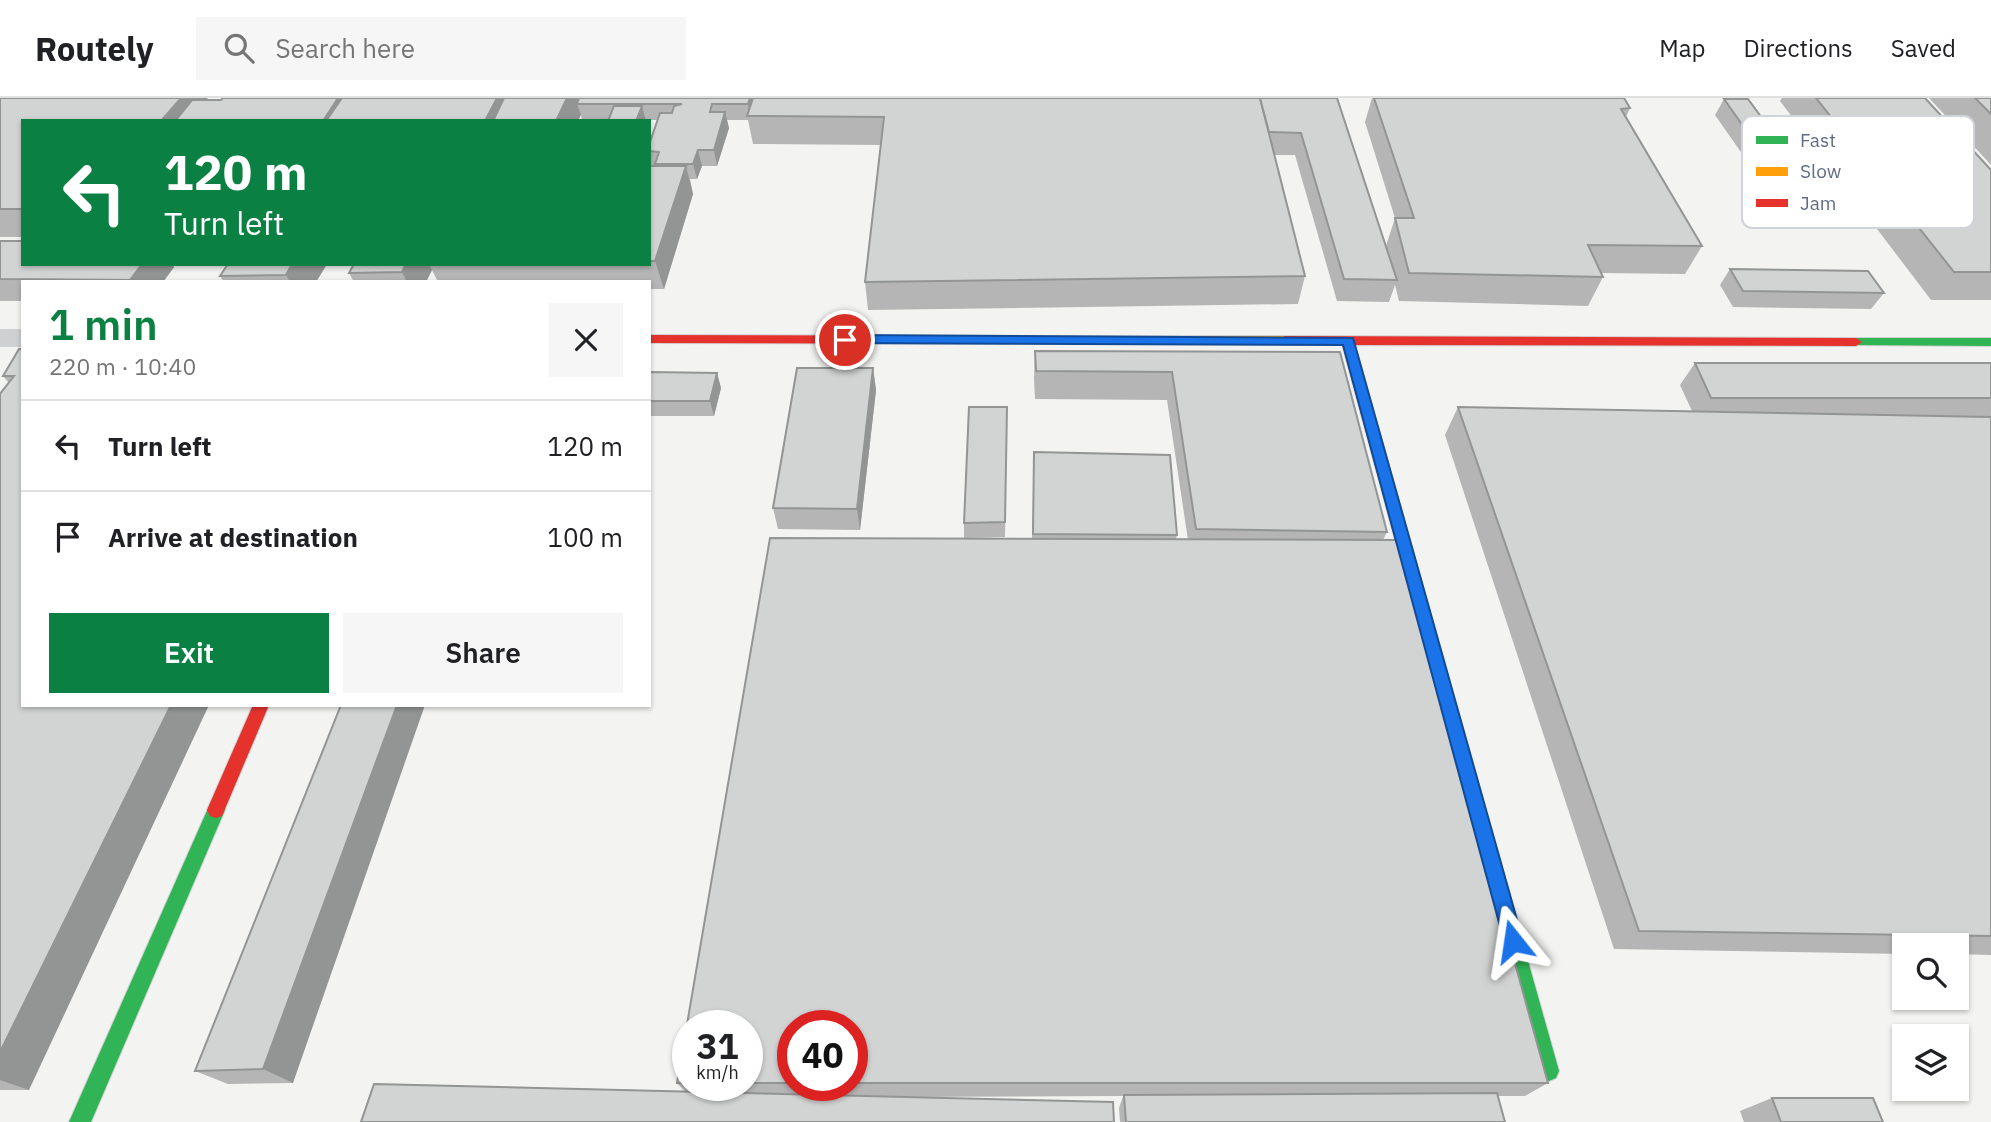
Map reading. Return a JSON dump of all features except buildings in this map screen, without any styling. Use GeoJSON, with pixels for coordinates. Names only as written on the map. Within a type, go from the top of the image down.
{"type":"FeatureCollection","features":[{"type":"Feature","properties":{"kind":"street"},"geometry":{"type":"LineString","coordinates":[[0,338],[21,338]]}},
{"type":"Feature","properties":{"kind":"street"},"geometry":{"type":"LineString","coordinates":[[651,339],[1991,342]]}},
{"type":"Feature","properties":{"kind":"street"},"geometry":{"type":"LineString","coordinates":[[1348,341],[1549,1071]]}},
{"type":"Feature","properties":{"kind":"street"},"geometry":{"type":"LineString","coordinates":[[80,1122],[260,707]]}},
{"type":"Feature","properties":{"kind":"traffic: fast"},"geometry":{"type":"LineString","coordinates":[[1856,342],[1991,342]]}},
{"type":"Feature","properties":{"kind":"traffic: fast"},"geometry":{"type":"LineString","coordinates":[[1449,709],[1549,1071]]}},
{"type":"Feature","properties":{"kind":"traffic: fast"},"geometry":{"type":"LineString","coordinates":[[80,1122],[216,810]]}},
{"type":"Feature","properties":{"kind":"traffic: slow"},"geometry":{"type":"LineString","coordinates":[[1009,340],[1285,340]]}},
{"type":"Feature","properties":{"kind":"traffic: jam"},"geometry":{"type":"LineString","coordinates":[[651,339],[1009,340]]}},
{"type":"Feature","properties":{"kind":"traffic: jam"},"geometry":{"type":"LineString","coordinates":[[1285,340],[1856,342]]}},
{"type":"Feature","properties":{"kind":"traffic: jam"},"geometry":{"type":"LineString","coordinates":[[1348,341],[1449,709]]}},
{"type":"Feature","properties":{"kind":"traffic: jam"},"geometry":{"type":"LineString","coordinates":[[216,810],[260,707]]}},
{"type":"Feature","properties":{"kind":"route"},"geometry":{"type":"LineString","coordinates":[[845,340],[1348,341],[1513,941]]}}]}
